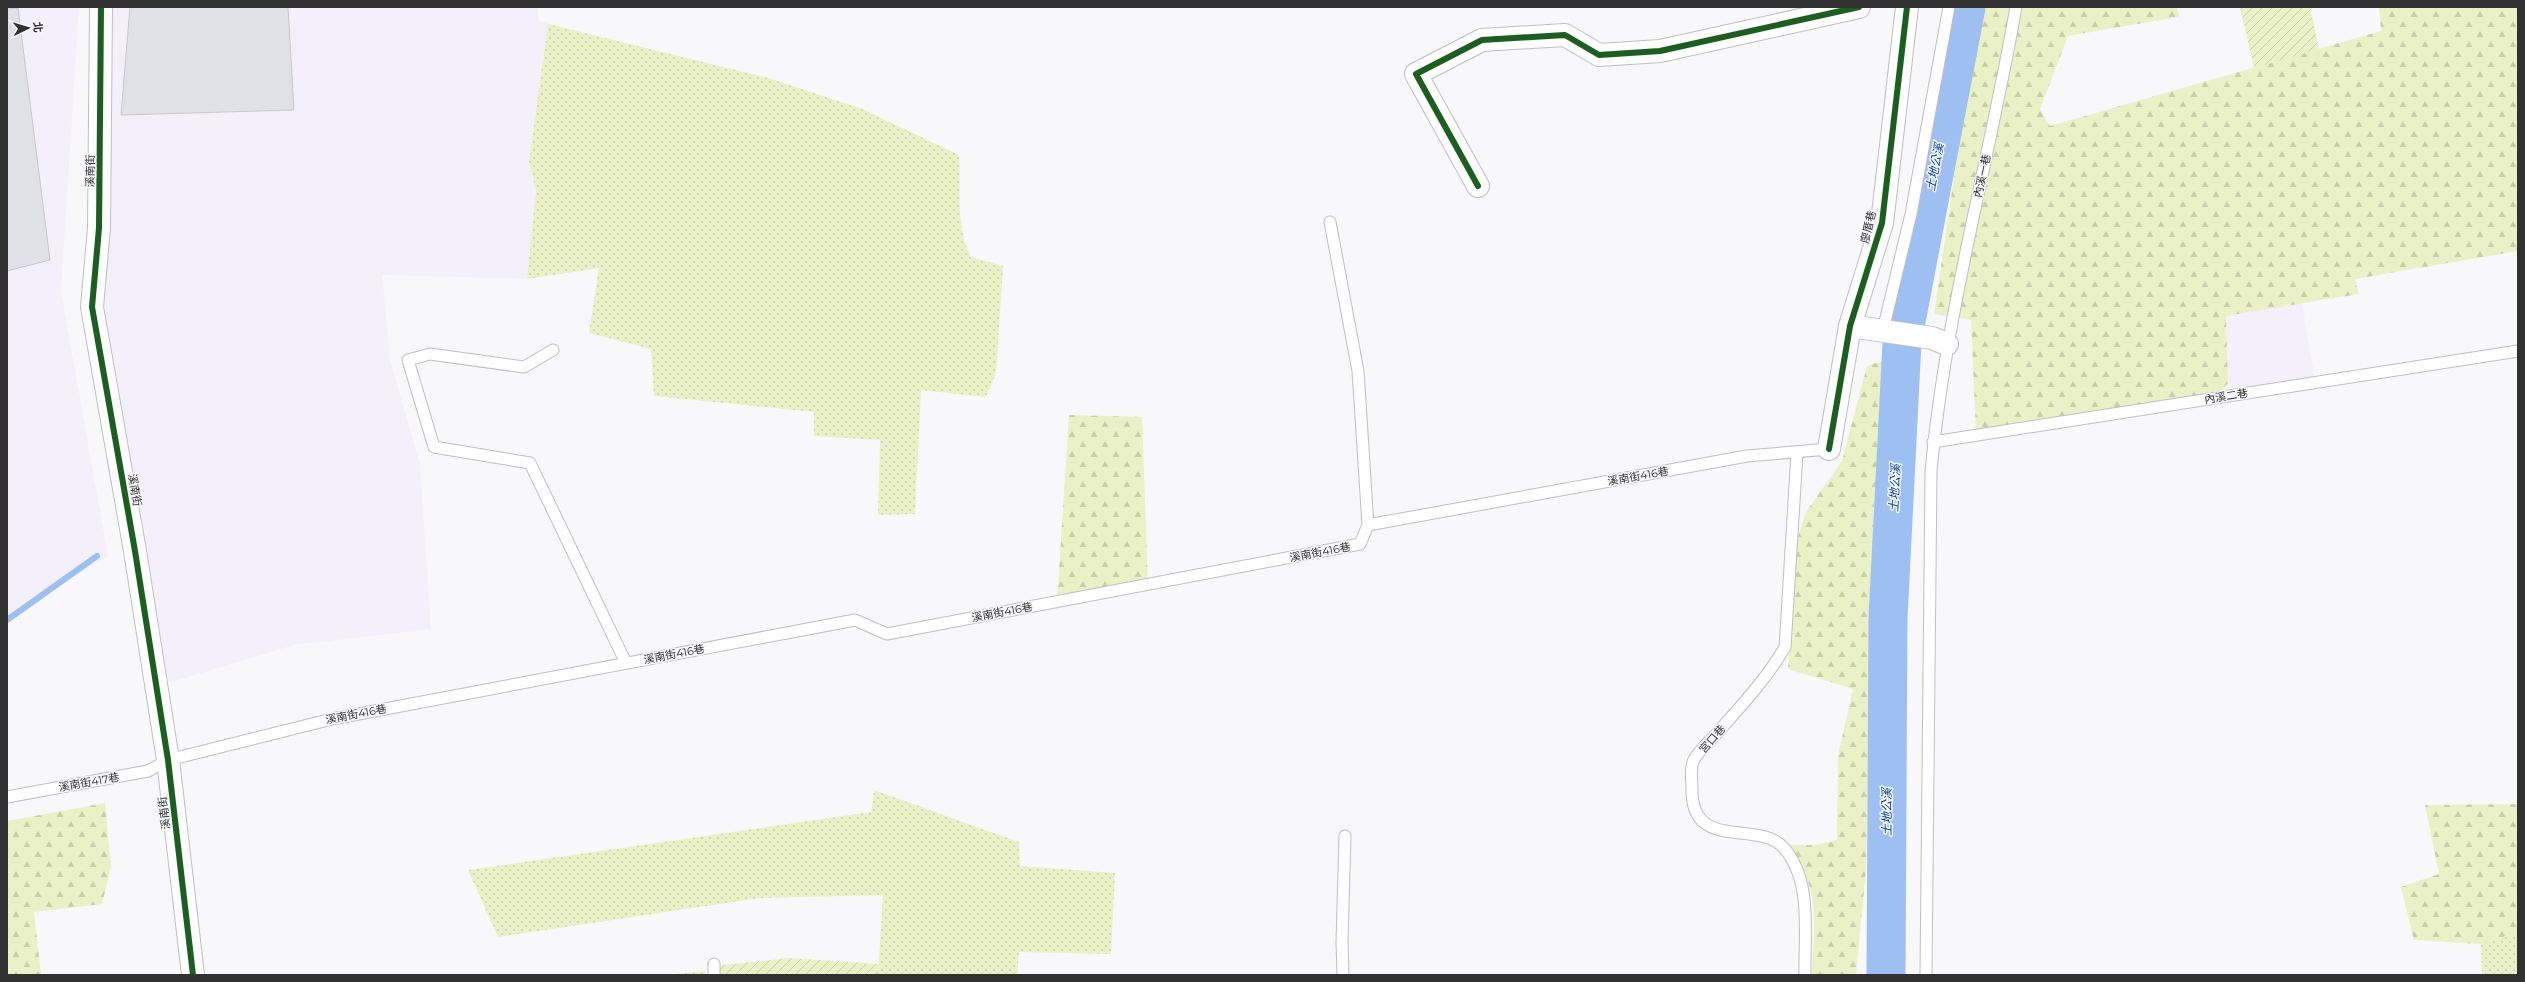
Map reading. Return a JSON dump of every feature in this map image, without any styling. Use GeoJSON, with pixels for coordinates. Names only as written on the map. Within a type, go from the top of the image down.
{"type":"FeatureCollection","features":[{"type":"Feature","properties":{"kind":"street","name":"溪南街"},"geometry":{"type":"LineString","coordinates":[[101,7],[99,228],[92,307],[135,551],[168,760],[193,975]]}},
{"type":"Feature","properties":{"kind":"street"},"geometry":{"type":"LineString","coordinates":[[1478,186],[1416,74],[1482,40],[1565,35],[1599,55],[1660,51],[1859,7]]}},
{"type":"Feature","properties":{"kind":"street","name":"廖厝巷"},"geometry":{"type":"LineString","coordinates":[[1829,449],[1850,326],[1882,223],[1907,7]]}},
{"type":"Feature","properties":{"kind":"street"},"geometry":{"type":"LineString","coordinates":[[1850,326],[1883,330],[1939,341]]}},
{"type":"Feature","properties":{"kind":"lane"},"geometry":{"type":"LineString","coordinates":[[1883,330],[1911,214],[1949,7]]}},
{"type":"Feature","properties":{"kind":"lane","name":"內溪一巷"},"geometry":{"type":"LineString","coordinates":[[1926,975],[1931,472],[1939,341],[2016,7]]}},
{"type":"Feature","properties":{"kind":"lane"},"geometry":{"type":"LineString","coordinates":[[1330,222],[1358,371],[1368,525]]}},
{"type":"Feature","properties":{"kind":"lane"},"geometry":{"type":"LineString","coordinates":[[553,350],[524,366],[430,354],[408,360],[434,448],[530,463],[626,663]]}},
{"type":"Feature","properties":{"kind":"lane","name":"內溪二巷"},"geometry":{"type":"LineString","coordinates":[[1934,442],[2518,351]]}},
{"type":"Feature","properties":{"kind":"lane","name":"溪南街416巷"},"geometry":{"type":"LineString","coordinates":[[168,760],[332,719],[855,620],[887,634],[1360,544],[1368,525],[1747,456],[1797,453],[1829,449]]}},
{"type":"Feature","properties":{"kind":"lane","name":"宮口巷"},"geometry":{"type":"LineString","coordinates":[[1797,453],[1785,647],[1770,672],[1693,762],[1692,805],[1700,820],[1718,830],[1764,838],[1782,846],[1800,872],[1804,900],[1805,975]]}},
{"type":"Feature","properties":{"kind":"lane","name":"溪南街417巷"},"geometry":{"type":"LineString","coordinates":[[7,797],[148,771],[168,760]]}},
{"type":"Feature","properties":{"kind":"lane"},"geometry":{"type":"LineString","coordinates":[[1343,975],[1342,942],[1345,836]]}},
{"type":"Feature","properties":{"kind":"shaded area"},"geometry":{"type":"Polygon","coordinates":[[[7,7],[79,7],[61,291],[108,556],[7,619],[7,7]]]}},
{"type":"Feature","properties":{"kind":"shaded area"},"geometry":{"type":"Polygon","coordinates":[[[113,7],[537,7],[539,20],[548,24],[529,161],[536,190],[527,279],[382,275],[390,360],[420,464],[431,629],[294,645],[169,683],[103,338],[113,7]]]}},
{"type":"Feature","properties":{"kind":"shaded area"},"geometry":{"type":"Polygon","coordinates":[[[2302,303],[2316,386],[2245,398],[2228,383],[2226,316],[2302,303]]]}},
{"type":"Feature","properties":{"kind":"green space"},"geometry":{"type":"Polygon","coordinates":[[[1979,7],[2177,7],[2179,17],[2068,36],[2040,109],[2050,126],[2381,31],[2379,7],[2518,7],[2518,251],[2355,279],[2359,294],[2226,316],[2228,383],[2212,401],[1976,432],[1971,320],[1934,314],[1979,7]]]}},
{"type":"Feature","properties":{"kind":"green space"},"geometry":{"type":"Polygon","coordinates":[[[2240,7],[2310,7],[2319,49],[2254,68],[2240,7]]]}},
{"type":"Feature","properties":{"kind":"green space"},"geometry":{"type":"Polygon","coordinates":[[[548,24],[768,78],[860,108],[959,155],[961,220],[966,245],[971,257],[1003,266],[996,373],[986,397],[921,390],[915,514],[878,515],[880,440],[814,436],[814,412],[654,396],[651,349],[589,333],[599,268],[527,279],[536,190],[529,161],[548,24]]]}},
{"type":"Feature","properties":{"kind":"green space"},"geometry":{"type":"Polygon","coordinates":[[[1888,359],[1874,500],[1866,870],[1856,975],[1812,975],[1814,921],[1811,890],[1797,860],[1784,845],[1815,845],[1837,840],[1838,755],[1853,689],[1788,669],[1797,539],[1806,512],[1842,461],[1867,366],[1888,359]]]}},
{"type":"Feature","properties":{"kind":"green space"},"geometry":{"type":"Polygon","coordinates":[[[1069,415],[1142,417],[1148,586],[1057,602],[1069,415]]]}},
{"type":"Feature","properties":{"kind":"green space"},"geometry":{"type":"Polygon","coordinates":[[[874,790],[1019,842],[1020,866],[1115,873],[1111,954],[1019,952],[1017,975],[878,975],[883,895],[760,898],[498,937],[468,870],[871,812],[874,790]]]}},
{"type":"Feature","properties":{"kind":"green space"},"geometry":{"type":"Polygon","coordinates":[[[105,803],[111,866],[102,904],[34,912],[41,975],[7,975],[7,821],[105,803]]]}},
{"type":"Feature","properties":{"kind":"green space"},"geometry":{"type":"Polygon","coordinates":[[[2518,804],[2518,932],[2481,944],[2414,940],[2401,887],[2439,874],[2425,805],[2518,804]]]}},
{"type":"Feature","properties":{"kind":"green space"},"geometry":{"type":"Polygon","coordinates":[[[2518,932],[2518,975],[2482,975],[2481,944],[2518,932]]]}},
{"type":"Feature","properties":{"kind":"green space"},"geometry":{"type":"Polygon","coordinates":[[[789,958],[879,964],[878,975],[714,975],[714,966],[789,958]]]}},
{"type":"Feature","properties":{"kind":"green space"},"geometry":{"type":"Polygon","coordinates":[[[704,971],[705,975],[666,975],[704,971]]]}},
{"type":"Feature","properties":{"kind":"building"},"geometry":{"type":"Polygon","coordinates":[[[130,7],[288,7],[294,110],[121,115],[130,7]]]}},
{"type":"Feature","properties":{"kind":"building"},"geometry":{"type":"Polygon","coordinates":[[[18,8],[50,260],[7,271],[7,9],[18,8]]]}},
{"type":"Feature","properties":{"kind":"waterway","name":"土地公溪"},"geometry":{"type":"LineString","coordinates":[[1886,975],[1888,618],[1902,342],[1966,7]]}},
{"type":"Feature","properties":{"kind":"waterway"},"geometry":{"type":"LineString","coordinates":[[7,620],[97,556]]}},
{"type":"Feature","properties":{"kind":"cycle path"},"geometry":{"type":"LineString","coordinates":[[101,7],[99,228],[92,307],[135,551],[168,760],[193,975]]}},
{"type":"Feature","properties":{"kind":"cycle path"},"geometry":{"type":"LineString","coordinates":[[1478,186],[1416,74],[1482,40],[1565,35],[1599,55],[1660,51],[1859,7]]}},
{"type":"Feature","properties":{"kind":"cycle path"},"geometry":{"type":"LineString","coordinates":[[1829,449],[1850,326],[1882,223],[1907,7]]}}]}
